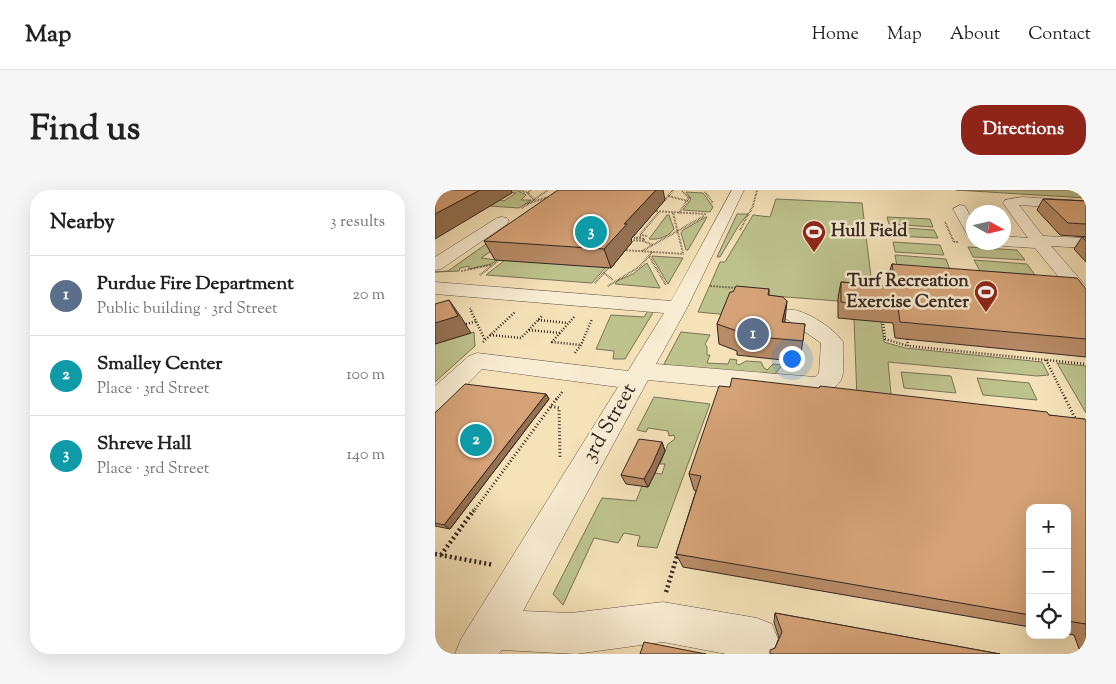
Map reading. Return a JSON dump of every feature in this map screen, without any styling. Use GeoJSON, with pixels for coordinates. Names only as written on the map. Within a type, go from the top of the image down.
{"type":"FeatureCollection","features":[{"type":"Feature","properties":{"kind":"street","name":"3rd Street"},"geometry":{"type":"LineString","coordinates":[[484,641],[637,376],[673,300],[738,190]]}},
{"type":"Feature","properties":{"kind":"street"},"geometry":{"type":"LineString","coordinates":[[1086,205],[1022,201],[1010,203],[1039,242],[1086,298]]}},
{"type":"Feature","properties":{"kind":"street"},"geometry":{"type":"LineString","coordinates":[[960,209],[966,220]]}},
{"type":"Feature","properties":{"kind":"street"},"geometry":{"type":"LineString","coordinates":[[435,265],[509,221],[483,220]]}},
{"type":"Feature","properties":{"kind":"street"},"geometry":{"type":"LineString","coordinates":[[1011,241],[1086,243]]}},
{"type":"Feature","properties":{"kind":"street"},"geometry":{"type":"LineString","coordinates":[[435,288],[478,284],[673,300]]}},
{"type":"Feature","properties":{"kind":"street"},"geometry":{"type":"LineString","coordinates":[[435,401],[477,361],[576,373],[813,387],[822,384],[828,381],[830,376],[832,342],[827,336],[792,314]]}},
{"type":"Feature","properties":{"kind":"street"},"geometry":{"type":"LineString","coordinates":[[484,641],[529,632],[571,634],[663,622],[757,639]]}},
{"type":"Feature","properties":{"kind":"path"},"geometry":{"type":"LineString","coordinates":[[519,190],[528,193],[534,200]]}},
{"type":"Feature","properties":{"kind":"path"},"geometry":{"type":"LineString","coordinates":[[522,208],[548,190]]}},
{"type":"Feature","properties":{"kind":"path"},"geometry":{"type":"LineString","coordinates":[[665,200],[673,190]]}},
{"type":"Feature","properties":{"kind":"path"},"geometry":{"type":"LineString","coordinates":[[679,213],[688,201],[688,196],[682,191]]}},
{"type":"Feature","properties":{"kind":"path"},"geometry":{"type":"LineString","coordinates":[[705,192],[715,205]]}},
{"type":"Feature","properties":{"kind":"path"},"geometry":{"type":"LineString","coordinates":[[527,204],[555,195]]}},
{"type":"Feature","properties":{"kind":"path"},"geometry":{"type":"LineString","coordinates":[[668,196],[688,201]]}},
{"type":"Feature","properties":{"kind":"path"},"geometry":{"type":"LineString","coordinates":[[653,212],[712,215]]}},
{"type":"Feature","properties":{"kind":"path"},"geometry":{"type":"LineString","coordinates":[[653,245],[640,235],[659,212]]}},
{"type":"Feature","properties":{"kind":"path"},"geometry":{"type":"LineString","coordinates":[[673,212],[683,253]]}},
{"type":"Feature","properties":{"kind":"path"},"geometry":{"type":"LineString","coordinates":[[643,251],[707,214]]}},
{"type":"Feature","properties":{"kind":"path"},"geometry":{"type":"LineString","coordinates":[[630,240],[644,238]]}},
{"type":"Feature","properties":{"kind":"path"},"geometry":{"type":"LineString","coordinates":[[620,250],[690,254]]}},
{"type":"Feature","properties":{"kind":"path"},"geometry":{"type":"LineString","coordinates":[[607,286],[613,280],[637,270],[652,252]]}},
{"type":"Feature","properties":{"kind":"path"},"geometry":{"type":"LineString","coordinates":[[649,256],[673,300]]}},
{"type":"Feature","properties":{"kind":"path"},"geometry":{"type":"LineString","coordinates":[[485,340],[471,308],[464,303],[492,265],[499,260]]}},
{"type":"Feature","properties":{"kind":"path"},"geometry":{"type":"LineString","coordinates":[[455,272],[492,265]]}},
{"type":"Feature","properties":{"kind":"path"},"geometry":{"type":"LineString","coordinates":[[593,285],[609,268]]}},
{"type":"Feature","properties":{"kind":"path"},"geometry":{"type":"LineString","coordinates":[[879,272],[890,271],[899,273]]}},
{"type":"Feature","properties":{"kind":"path"},"geometry":{"type":"LineString","coordinates":[[604,273],[613,280]]}},
{"type":"Feature","properties":{"kind":"path"},"geometry":{"type":"LineString","coordinates":[[706,286],[740,288]]}},
{"type":"Feature","properties":{"kind":"path"},"geometry":{"type":"LineString","coordinates":[[490,334],[521,338],[546,312],[537,311]]}},
{"type":"Feature","properties":{"kind":"path"},"geometry":{"type":"LineString","coordinates":[[576,314],[552,342],[581,346],[593,316]]}},
{"type":"Feature","properties":{"kind":"path"},"geometry":{"type":"LineString","coordinates":[[538,320],[569,323]]}},
{"type":"Feature","properties":{"kind":"path"},"geometry":{"type":"LineString","coordinates":[[466,324],[477,321]]}},
{"type":"Feature","properties":{"kind":"path"},"geometry":{"type":"LineString","coordinates":[[883,321],[885,339],[907,346],[1086,364]]}},
{"type":"Feature","properties":{"kind":"path"},"geometry":{"type":"LineString","coordinates":[[529,330],[560,333]]}},
{"type":"Feature","properties":{"kind":"path"},"geometry":{"type":"LineString","coordinates":[[907,339],[907,346]]}},
{"type":"Feature","properties":{"kind":"path"},"geometry":{"type":"LineString","coordinates":[[1046,360],[1077,423],[1067,422]]}},
{"type":"Feature","properties":{"kind":"path"},"geometry":{"type":"LineString","coordinates":[[441,555],[576,373]]}},
{"type":"Feature","properties":{"kind":"path"},"geometry":{"type":"LineString","coordinates":[[551,406],[559,408],[560,464]]}},
{"type":"Feature","properties":{"kind":"path"},"geometry":{"type":"LineString","coordinates":[[665,596],[679,550]]}},
{"type":"Feature","properties":{"kind":"path"},"geometry":{"type":"LineString","coordinates":[[435,554],[499,566]]}},
{"type":"Feature","properties":{"kind":"green space"},"geometry":{"type":"Polygon","coordinates":[[[516,190],[526,195],[521,200],[531,200],[519,208],[474,205],[497,199],[504,201],[516,193],[505,192],[516,190]]]}},
{"type":"Feature","properties":{"kind":"green space"},"geometry":{"type":"Polygon","coordinates":[[[956,190],[1086,190],[1086,198],[956,190]]]}},
{"type":"Feature","properties":{"kind":"green space"},"geometry":{"type":"Polygon","coordinates":[[[686,192],[703,193],[713,207],[710,212],[683,210],[691,199],[686,192]]]}},
{"type":"Feature","properties":{"kind":"green space","name":"Hull Field"},"geometry":{"type":"Polygon","coordinates":[[[776,199],[862,203],[874,301],[839,298],[838,301],[747,294],[730,315],[698,312],[720,262],[725,262],[753,215],[770,217],[776,199]]]}},
{"type":"Feature","properties":{"kind":"green space"},"geometry":{"type":"Polygon","coordinates":[[[737,214],[748,214],[739,225],[720,257],[717,257],[737,214]]]}},
{"type":"Feature","properties":{"kind":"green space"},"geometry":{"type":"Polygon","coordinates":[[[667,215],[669,215],[674,229],[663,237],[649,239],[667,215]]]}},
{"type":"Feature","properties":{"kind":"green space"},"geometry":{"type":"Polygon","coordinates":[[[706,217],[688,250],[686,250],[681,233],[706,217]]]}},
{"type":"Feature","properties":{"kind":"green space"},"geometry":{"type":"Polygon","coordinates":[[[887,217],[930,219],[933,227],[889,224],[887,217]]]}},
{"type":"Feature","properties":{"kind":"green space"},"geometry":{"type":"Polygon","coordinates":[[[889,227],[934,230],[938,238],[891,236],[889,227]]]}},
{"type":"Feature","properties":{"kind":"green space"},"geometry":{"type":"Polygon","coordinates":[[[496,237],[500,245],[481,258],[497,260],[491,264],[469,269],[469,266],[460,268],[459,271],[435,272],[448,271],[496,237]]]}},
{"type":"Feature","properties":{"kind":"green space"},"geometry":{"type":"Polygon","coordinates":[[[893,242],[940,245],[944,255],[895,252],[893,242]]]}},
{"type":"Feature","properties":{"kind":"green space"},"geometry":{"type":"Polygon","coordinates":[[[970,250],[1011,250],[1017,250],[1025,260],[973,257],[970,250]]]}},
{"type":"Feature","properties":{"kind":"green space"},"geometry":{"type":"Polygon","coordinates":[[[895,255],[946,259],[950,270],[897,266],[895,255]]]}},
{"type":"Feature","properties":{"kind":"green space"},"geometry":{"type":"Polygon","coordinates":[[[652,257],[683,258],[668,284],[652,257]]]}},
{"type":"Feature","properties":{"kind":"green space"},"geometry":{"type":"Polygon","coordinates":[[[505,260],[606,267],[592,283],[486,275],[505,260]]]}},
{"type":"Feature","properties":{"kind":"green space"},"geometry":{"type":"Polygon","coordinates":[[[974,260],[1027,264],[1035,275],[980,271],[974,260]]]}},
{"type":"Feature","properties":{"kind":"green space"},"geometry":{"type":"Polygon","coordinates":[[[647,263],[660,288],[615,284],[617,281],[633,274],[647,263]]]}},
{"type":"Feature","properties":{"kind":"green space"},"geometry":{"type":"Polygon","coordinates":[[[648,311],[654,311],[625,359],[613,359],[614,351],[596,349],[611,315],[644,317],[648,311]]]}},
{"type":"Feature","properties":{"kind":"green space"},"geometry":{"type":"Polygon","coordinates":[[[854,319],[881,321],[884,342],[905,348],[1042,362],[1049,375],[1037,376],[888,362],[891,394],[857,399],[854,319]]]}},
{"type":"Feature","properties":{"kind":"green space"},"geometry":{"type":"Polygon","coordinates":[[[474,332],[475,346],[435,382],[435,344],[474,332]]]}},
{"type":"Feature","properties":{"kind":"green space"},"geometry":{"type":"Polygon","coordinates":[[[681,332],[710,335],[705,344],[707,355],[710,355],[707,363],[728,364],[730,359],[737,360],[736,363],[739,365],[746,361],[761,362],[767,370],[773,364],[782,365],[775,374],[670,367],[664,364],[681,332]]]}},
{"type":"Feature","properties":{"kind":"green space"},"geometry":{"type":"Polygon","coordinates":[[[1057,363],[1086,366],[1086,413],[1057,363]]]}},
{"type":"Feature","properties":{"kind":"green space"},"geometry":{"type":"Polygon","coordinates":[[[901,372],[951,376],[956,393],[904,388],[901,372]]]}},
{"type":"Feature","properties":{"kind":"green space"},"geometry":{"type":"Polygon","coordinates":[[[977,378],[1029,383],[1037,400],[983,395],[977,378]]]}},
{"type":"Feature","properties":{"kind":"green space"},"geometry":{"type":"Polygon","coordinates":[[[654,397],[710,404],[657,548],[637,546],[640,536],[624,533],[618,543],[594,538],[563,605],[553,594],[602,498],[636,501],[642,486],[648,487],[654,473],[662,474],[665,464],[660,464],[668,444],[675,439],[674,435],[669,436],[668,431],[648,428],[646,432],[637,430],[654,397]]]}},
{"type":"Feature","properties":{"kind":"building"},"geometry":{"type":"Polygon","coordinates":[[[435,190],[480,190],[435,214],[435,190]]]}},
{"type":"Feature","properties":{"kind":"building"},"geometry":{"type":"Polygon","coordinates":[[[558,190],[656,190],[624,224],[627,224],[604,249],[484,241],[558,190]]]}},
{"type":"Feature","properties":{"kind":"building"},"geometry":{"type":"Polygon","coordinates":[[[1043,199],[1086,201],[1086,224],[1068,223],[1043,199]]]}},
{"type":"Feature","properties":{"kind":"building","name":"Turf Recreation Exercise Center"},"geometry":{"type":"Polygon","coordinates":[[[892,264],[1077,278],[1086,289],[1086,339],[900,322],[898,307],[841,302],[841,282],[895,287],[892,264]]]}},
{"type":"Feature","properties":{"kind":"building"},"geometry":{"type":"Polygon","coordinates":[[[736,286],[769,289],[768,295],[783,297],[787,301],[782,322],[805,324],[803,341],[736,335],[737,331],[717,324],[730,292],[733,292],[736,286]]]}},
{"type":"Feature","properties":{"kind":"building"},"geometry":{"type":"Polygon","coordinates":[[[449,300],[458,316],[435,323],[435,304],[449,300]]]}},
{"type":"Feature","properties":{"kind":"building"},"geometry":{"type":"Polygon","coordinates":[[[732,378],[1047,412],[1049,415],[1085,419],[1086,624],[1071,622],[1071,504],[1026,504],[1026,614],[676,554],[701,476],[689,474],[719,386],[730,387],[732,378]]]}},
{"type":"Feature","properties":{"kind":"building"},"geometry":{"type":"Polygon","coordinates":[[[465,384],[546,394],[444,525],[435,523],[435,413],[465,384]]]}},
{"type":"Feature","properties":{"kind":"building"},"geometry":{"type":"Polygon","coordinates":[[[639,439],[662,442],[644,479],[621,475],[639,439]]]}},
{"type":"Feature","properties":{"kind":"building"},"geometry":{"type":"Polygon","coordinates":[[[775,613],[1000,654],[770,654],[770,650],[775,648],[782,632],[775,613]]]}},
{"type":"Feature","properties":{"kind":"building"},"geometry":{"type":"Polygon","coordinates":[[[644,642],[706,654],[640,654],[644,642]]]}},
{"type":"Feature","properties":{"kind":"place","name":"Shreve Hall"},"geometry":{"type":"Point","coordinates":[591,232]}},
{"type":"Feature","properties":{"kind":"place","name":"Hull Field"},"geometry":{"type":"Point","coordinates":[814,253]}},
{"type":"Feature","properties":{"kind":"place","name":"Turf Recreation Exercise Center"},"geometry":{"type":"Point","coordinates":[986,313]}},
{"type":"Feature","properties":{"kind":"place","name":"Purdue Fire Department"},"geometry":{"type":"Point","coordinates":[753,334]}},
{"type":"Feature","properties":{"kind":"place","name":"Smalley Center"},"geometry":{"type":"Point","coordinates":[476,440]}}]}
